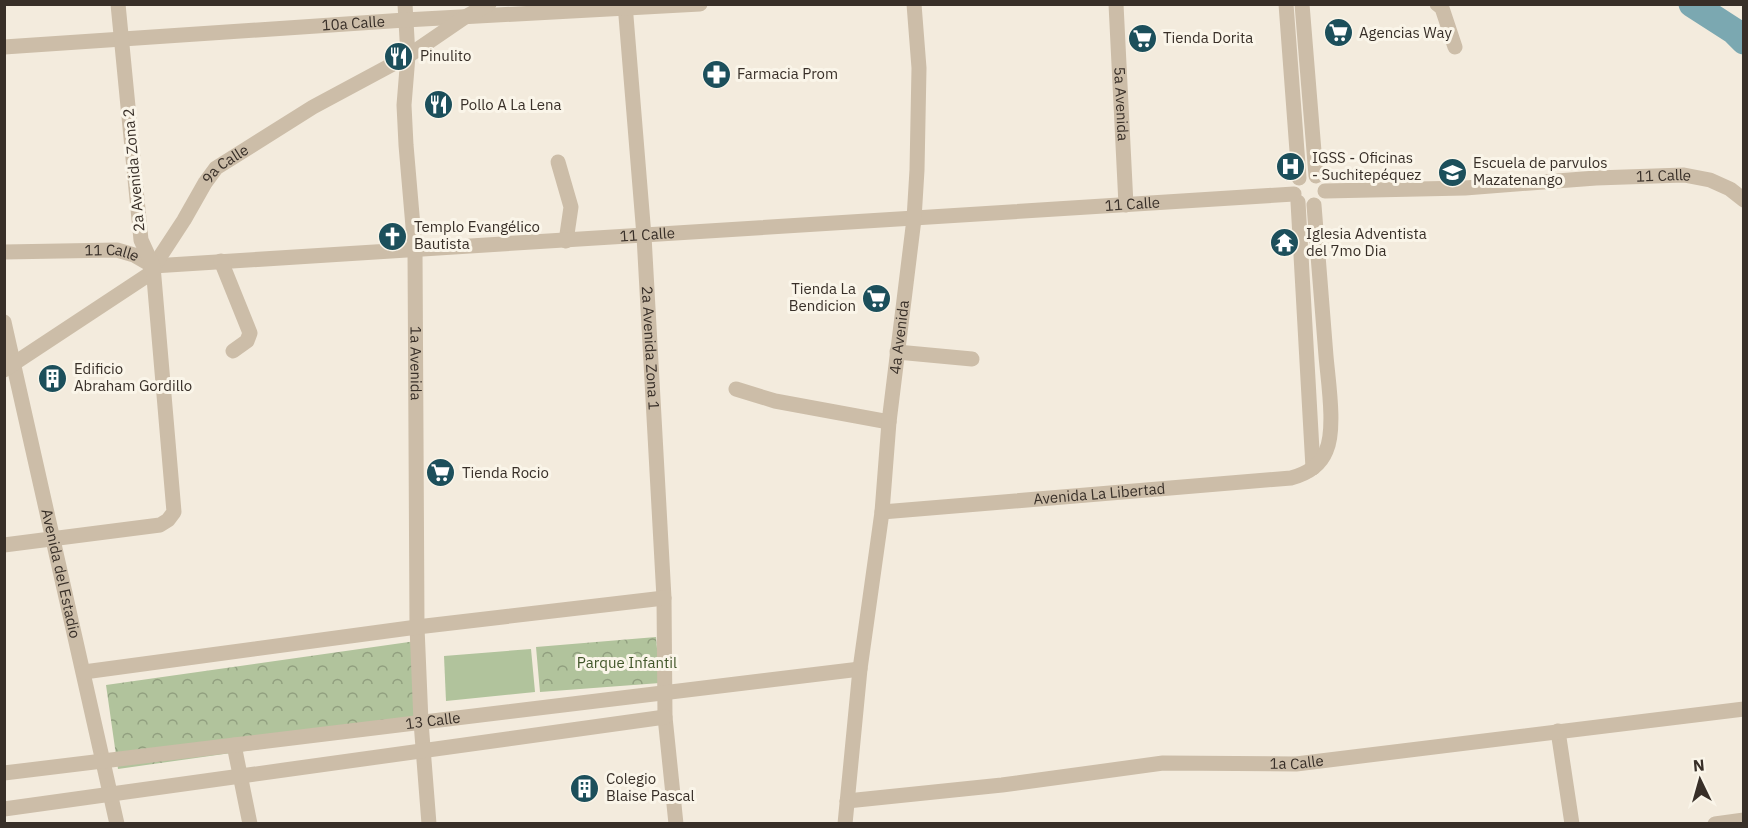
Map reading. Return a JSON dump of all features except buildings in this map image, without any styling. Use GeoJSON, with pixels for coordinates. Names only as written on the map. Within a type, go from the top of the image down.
{"type":"FeatureCollection","features":[{"type":"Feature","properties":{"kind":"street","name":"2a Avenida Zona 2"},"geometry":{"type":"LineString","coordinates":[[54,539],[160,525],[174,512],[153,266],[141,240],[118,4]]}},
{"type":"Feature","properties":{"kind":"street","name":"1a Avenida"},"geometry":{"type":"LineString","coordinates":[[405,4],[408,56],[405,105],[406,146],[415,250],[417,627],[429,824]]}},
{"type":"Feature","properties":{"kind":"street","name":"9a Calle"},"geometry":{"type":"LineString","coordinates":[[9,367],[148,275],[216,168],[313,107],[408,56],[465,17],[489,4]]}},
{"type":"Feature","properties":{"kind":"street","name":"10a Calle"},"geometry":{"type":"LineString","coordinates":[[4,47],[405,20],[700,4]]}},
{"type":"Feature","properties":{"kind":"street","name":"4a Avenida"},"geometry":{"type":"LineString","coordinates":[[845,824],[860,669],[882,512],[889,422],[914,219],[919,79],[914,4]]}},
{"type":"Feature","properties":{"kind":"street","name":"5a Avenida"},"geometry":{"type":"LineString","coordinates":[[1116,4],[1126,205]]}},
{"type":"Feature","properties":{"kind":"street"},"geometry":{"type":"LineString","coordinates":[[1287,4],[1299,178],[1294,186],[1314,468]]}},
{"type":"Feature","properties":{"kind":"street"},"geometry":{"type":"LineString","coordinates":[[1302,4],[1316,176]]}},
{"type":"Feature","properties":{"kind":"street"},"geometry":{"type":"LineString","coordinates":[[1437,4],[1442,8],[1455,47]]}},
{"type":"Feature","properties":{"kind":"street","name":"2a Avenida Zona 1"},"geometry":{"type":"LineString","coordinates":[[625,7],[644,236],[664,598],[665,717],[676,824]]}},
{"type":"Feature","properties":{"kind":"street"},"geometry":{"type":"LineString","coordinates":[[558,162],[571,207],[566,241]]}},
{"type":"Feature","properties":{"kind":"street"},"geometry":{"type":"LineString","coordinates":[[1296,198],[1305,206],[1314,205],[1322,200],[1325,191],[1322,182],[1316,176],[1307,175],[1299,178]]}},
{"type":"Feature","properties":{"kind":"street","name":"11 Calle"},"geometry":{"type":"LineString","coordinates":[[1325,191],[1465,188],[1596,178],[1684,175],[1710,180],[1730,189],[1743,200]]}},
{"type":"Feature","properties":{"kind":"street","name":"11 Calle"},"geometry":{"type":"LineString","coordinates":[[4,252],[117,250],[135,255],[153,266],[1126,205],[1296,198]]}},
{"type":"Feature","properties":{"kind":"street"},"geometry":{"type":"LineString","coordinates":[[1314,205],[1329,393],[1330,436],[1326,453],[1314,468]]}},
{"type":"Feature","properties":{"kind":"street"},"geometry":{"type":"LineString","coordinates":[[221,261],[250,333],[247,341],[233,351]]}},
{"type":"Feature","properties":{"kind":"street","name":"Avenida del Estadio"},"geometry":{"type":"LineString","coordinates":[[4,322],[9,367],[54,539],[117,824]]}},
{"type":"Feature","properties":{"kind":"street"},"geometry":{"type":"LineString","coordinates":[[897,352],[972,359]]}},
{"type":"Feature","properties":{"kind":"street"},"geometry":{"type":"LineString","coordinates":[[736,389],[775,401],[889,422]]}},
{"type":"Feature","properties":{"kind":"street","name":"Avenida La Libertad"},"geometry":{"type":"LineString","coordinates":[[882,512],[1291,478],[1304,475],[1314,468]]}},
{"type":"Feature","properties":{"kind":"street"},"geometry":{"type":"LineString","coordinates":[[4,545],[54,539]]}},
{"type":"Feature","properties":{"kind":"street"},"geometry":{"type":"LineString","coordinates":[[84,672],[417,627],[664,598]]}},
{"type":"Feature","properties":{"kind":"street","name":"13 Calle"},"geometry":{"type":"LineString","coordinates":[[4,773],[860,669]]}},
{"type":"Feature","properties":{"kind":"street","name":"1a Calle"},"geometry":{"type":"LineString","coordinates":[[847,801],[1002,785],[1162,763],[1296,764],[1743,709]]}},
{"type":"Feature","properties":{"kind":"street","name":"13 Calle"},"geometry":{"type":"LineString","coordinates":[[4,809],[665,717]]}},
{"type":"Feature","properties":{"kind":"street"},"geometry":{"type":"LineString","coordinates":[[1558,731],[1572,824]]}},
{"type":"Feature","properties":{"kind":"street"},"geometry":{"type":"LineString","coordinates":[[234,745],[250,824]]}},
{"type":"Feature","properties":{"kind":"street"},"geometry":{"type":"LineString","coordinates":[[1715,824],[1743,820]]}},
{"type":"Feature","properties":{"kind":"green space","name":"Parque Infantil"},"geometry":{"type":"Polygon","coordinates":[[[656,637],[660,683],[540,692],[536,647],[656,637]]]}},
{"type":"Feature","properties":{"kind":"green space"},"geometry":{"type":"Polygon","coordinates":[[[416,641],[428,725],[118,769],[106,685],[416,641]]]}},
{"type":"Feature","properties":{"kind":"green space"},"geometry":{"type":"Polygon","coordinates":[[[531,649],[535,692],[446,701],[444,656],[531,649]]]}},
{"type":"Feature","properties":{"kind":"waterway"},"geometry":{"type":"LineString","coordinates":[[1692,4],[1734,31],[1744,41]]}},
{"type":"Feature","properties":{"kind":"place","name":"Agencias Way"},"geometry":{"type":"Point","coordinates":[1338,33]}},
{"type":"Feature","properties":{"kind":"place","name":"Tienda Dorita"},"geometry":{"type":"Point","coordinates":[1142,38]}},
{"type":"Feature","properties":{"kind":"place","name":"Pinulito"},"geometry":{"type":"Point","coordinates":[399,56]}},
{"type":"Feature","properties":{"kind":"place","name":"Farmacia Prom"},"geometry":{"type":"Point","coordinates":[716,74]}},
{"type":"Feature","properties":{"kind":"place","name":"Pollo A La Lena"},"geometry":{"type":"Point","coordinates":[439,105]}},
{"type":"Feature","properties":{"kind":"place","name":"IGSS - Oficinas - Suchitepéquez"},"geometry":{"type":"Point","coordinates":[1291,167]}},
{"type":"Feature","properties":{"kind":"place","name":"Escuela de parvulos Mazatenango"},"geometry":{"type":"Point","coordinates":[1452,172]}},
{"type":"Feature","properties":{"kind":"place","name":"Templo Evangélico Bautista"},"geometry":{"type":"Point","coordinates":[393,236]}},
{"type":"Feature","properties":{"kind":"place","name":"Iglesia Adventista del 7mo Dia"},"geometry":{"type":"Point","coordinates":[1285,243]}},
{"type":"Feature","properties":{"kind":"place","name":"Tienda La Bendicion"},"geometry":{"type":"Point","coordinates":[877,298]}},
{"type":"Feature","properties":{"kind":"place","name":"Edificio Abraham Gordillo"},"geometry":{"type":"Point","coordinates":[53,378]}},
{"type":"Feature","properties":{"kind":"place","name":"Tienda Rocio"},"geometry":{"type":"Point","coordinates":[441,473]}},
{"type":"Feature","properties":{"kind":"place","name":"Colegio Blaise Pascal"},"geometry":{"type":"Point","coordinates":[585,788]}}]}
